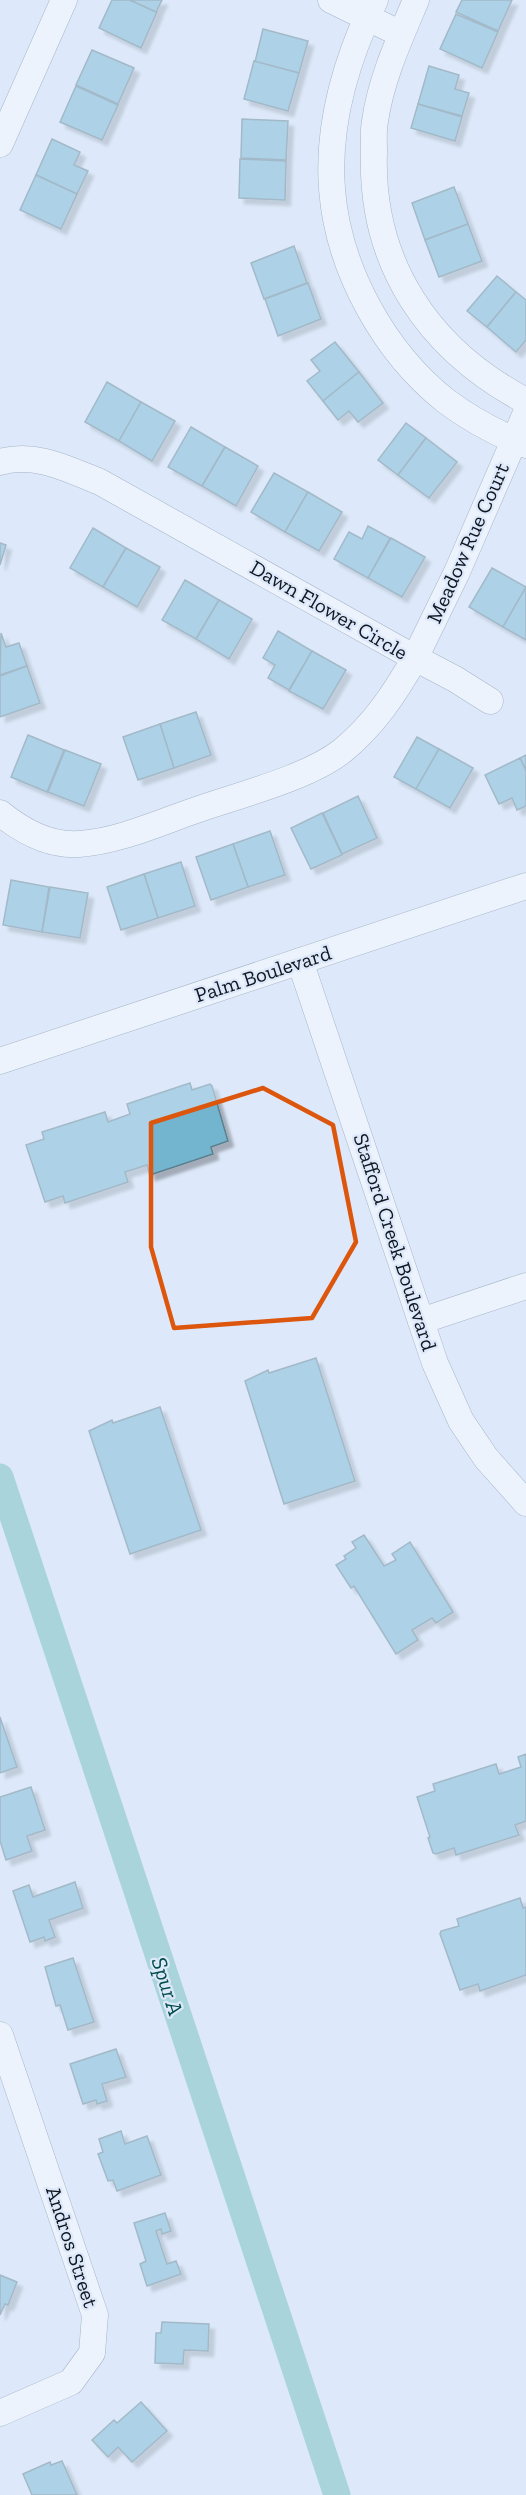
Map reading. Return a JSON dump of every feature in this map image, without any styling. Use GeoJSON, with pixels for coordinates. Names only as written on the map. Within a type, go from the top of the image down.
{"type":"FeatureCollection","features":[{"type":"Feature","properties":{"kind":"street"},"geometry":{"type":"LineString","coordinates":[[0,144],[64,0]]}},
{"type":"Feature","properties":{"kind":"street"},"geometry":{"type":"LineString","coordinates":[[331,0],[371,8],[401,34]]}},
{"type":"Feature","properties":{"kind":"street"},"geometry":{"type":"LineString","coordinates":[[416,0],[401,34],[375,121],[373,181],[380,226],[394,269],[410,299],[435,331],[454,352],[500,387],[526,401]]}},
{"type":"Feature","properties":{"kind":"street"},"geometry":{"type":"LineString","coordinates":[[371,8],[340,98],[332,157],[332,190],[339,232],[354,280],[392,343],[423,380],[471,417],[520,442]]}},
{"type":"Feature","properties":{"kind":"street","name":"Meadow Rue Court"},"geometry":{"type":"LineString","coordinates":[[415,658],[520,442],[526,413]]}},
{"type":"Feature","properties":{"kind":"street","name":"Dawn Flower Circle"},"geometry":{"type":"LineString","coordinates":[[0,462],[13,458],[46,460],[100,482],[415,658],[392,698],[367,729],[340,752],[294,776],[121,835],[78,844],[38,837],[14,824],[0,813]]}},
{"type":"Feature","properties":{"kind":"street"},"geometry":{"type":"LineString","coordinates":[[415,658],[456,679],[490,701]]}},
{"type":"Feature","properties":{"kind":"street","name":"Palm Boulevard"},"geometry":{"type":"LineString","coordinates":[[0,1062],[526,886]]}},
{"type":"Feature","properties":{"kind":"street","name":"Stafford Creek Boulevard"},"geometry":{"type":"LineString","coordinates":[[300,961],[435,1363],[461,1421],[486,1458],[526,1503]]}},
{"type":"Feature","properties":{"kind":"street"},"geometry":{"type":"LineString","coordinates":[[421,1321],[526,1286]]}},
{"type":"Feature","properties":{"kind":"street","name":"Andros Street"},"geometry":{"type":"LineString","coordinates":[[0,2035],[10,2098],[95,2315],[92,2354],[71,2382],[0,2413]]}},
{"type":"Feature","properties":{"kind":"highlighted area"},"geometry":{"type":"Polygon","coordinates":[[[263,1088],[333,1125],[356,1242],[312,1318],[174,1328],[151,1247],[151,1123],[263,1088]]]}},
{"type":"Feature","properties":{"kind":"building"},"geometry":{"type":"Polygon","coordinates":[[[112,0],[130,0],[157,12],[141,48],[99,28],[112,0]]]}},
{"type":"Feature","properties":{"kind":"building"},"geometry":{"type":"Polygon","coordinates":[[[130,0],[162,0],[156,12],[130,0]]]}},
{"type":"Feature","properties":{"kind":"building"},"geometry":{"type":"Polygon","coordinates":[[[462,0],[512,0],[498,31],[456,12],[462,0]]]}},
{"type":"Feature","properties":{"kind":"building"},"geometry":{"type":"Polygon","coordinates":[[[456,14],[498,32],[482,68],[440,49],[456,14]]]}},
{"type":"Feature","properties":{"kind":"building"},"geometry":{"type":"Polygon","coordinates":[[[263,29],[308,41],[299,73],[255,62],[263,29]]]}},
{"type":"Feature","properties":{"kind":"building"},"geometry":{"type":"Polygon","coordinates":[[[92,50],[134,68],[118,104],[76,85],[92,50]]]}},
{"type":"Feature","properties":{"kind":"building"},"geometry":{"type":"Polygon","coordinates":[[[254,61],[299,73],[288,111],[244,99],[254,61]]]}},
{"type":"Feature","properties":{"kind":"building"},"geometry":{"type":"Polygon","coordinates":[[[429,66],[459,75],[455,89],[469,93],[462,116],[418,104],[429,66]]]}},
{"type":"Feature","properties":{"kind":"building"},"geometry":{"type":"Polygon","coordinates":[[[76,86],[118,105],[102,140],[60,122],[76,86]]]}},
{"type":"Feature","properties":{"kind":"building"},"geometry":{"type":"Polygon","coordinates":[[[418,104],[462,117],[455,141],[411,128],[418,104]]]}},
{"type":"Feature","properties":{"kind":"building"},"geometry":{"type":"Polygon","coordinates":[[[242,119],[288,121],[286,160],[241,158],[242,119]]]}},
{"type":"Feature","properties":{"kind":"building"},"geometry":{"type":"Polygon","coordinates":[[[52,139],[80,152],[74,165],[88,171],[77,194],[36,175],[52,139]]]}},
{"type":"Feature","properties":{"kind":"building"},"geometry":{"type":"Polygon","coordinates":[[[240,159],[286,161],[285,200],[239,198],[240,159]]]}},
{"type":"Feature","properties":{"kind":"building"},"geometry":{"type":"Polygon","coordinates":[[[36,175],[77,194],[61,229],[20,210],[36,175]]]}},
{"type":"Feature","properties":{"kind":"building"},"geometry":{"type":"Polygon","coordinates":[[[454,187],[468,224],[425,240],[412,203],[454,187]]]}},
{"type":"Feature","properties":{"kind":"building"},"geometry":{"type":"Polygon","coordinates":[[[468,224],[482,261],[439,277],[425,240],[468,224]]]}},
{"type":"Feature","properties":{"kind":"building"},"geometry":{"type":"Polygon","coordinates":[[[294,246],[307,283],[264,299],[251,263],[294,246]]]}},
{"type":"Feature","properties":{"kind":"building"},"geometry":{"type":"Polygon","coordinates":[[[497,276],[516,292],[487,327],[467,311],[497,276]]]}},
{"type":"Feature","properties":{"kind":"building"},"geometry":{"type":"Polygon","coordinates":[[[308,283],[321,319],[278,336],[265,299],[308,283]]]}},
{"type":"Feature","properties":{"kind":"building"},"geometry":{"type":"Polygon","coordinates":[[[516,292],[526,300],[526,340],[516,352],[487,327],[516,292]]]}},
{"type":"Feature","properties":{"kind":"building"},"geometry":{"type":"Polygon","coordinates":[[[335,342],[359,372],[323,401],[307,381],[320,371],[311,360],[335,342]]]}},
{"type":"Feature","properties":{"kind":"building"},"geometry":{"type":"Polygon","coordinates":[[[359,372],[383,403],[358,422],[349,411],[338,420],[323,401],[359,372]]]}},
{"type":"Feature","properties":{"kind":"building"},"geometry":{"type":"Polygon","coordinates":[[[107,382],[141,402],[119,441],[85,422],[107,382]]]}},
{"type":"Feature","properties":{"kind":"building"},"geometry":{"type":"Polygon","coordinates":[[[141,402],[175,421],[152,461],[119,441],[141,402]]]}},
{"type":"Feature","properties":{"kind":"building"},"geometry":{"type":"Polygon","coordinates":[[[406,423],[426,438],[398,475],[378,460],[406,423]]]}},
{"type":"Feature","properties":{"kind":"building"},"geometry":{"type":"Polygon","coordinates":[[[191,427],[225,447],[202,486],[168,467],[191,427]]]}},
{"type":"Feature","properties":{"kind":"building"},"geometry":{"type":"Polygon","coordinates":[[[426,438],[457,462],[429,498],[398,475],[426,438]]]}},
{"type":"Feature","properties":{"kind":"building"},"geometry":{"type":"Polygon","coordinates":[[[225,447],[258,466],[236,506],[202,486],[225,447]]]}},
{"type":"Feature","properties":{"kind":"building"},"geometry":{"type":"Polygon","coordinates":[[[274,473],[308,492],[285,532],[251,512],[274,473]]]}},
{"type":"Feature","properties":{"kind":"building"},"geometry":{"type":"Polygon","coordinates":[[[308,492],[342,512],[319,551],[285,532],[308,492]]]}},
{"type":"Feature","properties":{"kind":"building"},"geometry":{"type":"Polygon","coordinates":[[[368,526],[390,538],[368,578],[334,559],[349,532],[362,539],[368,526]]]}},
{"type":"Feature","properties":{"kind":"building"},"geometry":{"type":"Polygon","coordinates":[[[93,528],[126,548],[103,587],[70,568],[93,528]]]}},
{"type":"Feature","properties":{"kind":"building"},"geometry":{"type":"Polygon","coordinates":[[[391,538],[425,557],[402,597],[368,578],[391,538]]]}},
{"type":"Feature","properties":{"kind":"building"},"geometry":{"type":"Polygon","coordinates":[[[0,543],[6,545],[0,565],[0,543]]]}},
{"type":"Feature","properties":{"kind":"building"},"geometry":{"type":"Polygon","coordinates":[[[126,548],[160,567],[137,607],[103,587],[126,548]]]}},
{"type":"Feature","properties":{"kind":"building"},"geometry":{"type":"Polygon","coordinates":[[[492,568],[526,587],[503,627],[469,607],[492,568]]]}},
{"type":"Feature","properties":{"kind":"building"},"geometry":{"type":"Polygon","coordinates":[[[185,580],[219,600],[196,639],[162,620],[185,580]]]}},
{"type":"Feature","properties":{"kind":"building"},"geometry":{"type":"Polygon","coordinates":[[[526,587],[526,640],[503,627],[526,587]]]}},
{"type":"Feature","properties":{"kind":"building"},"geometry":{"type":"Polygon","coordinates":[[[219,600],[252,619],[229,659],[196,639],[219,600]]]}},
{"type":"Feature","properties":{"kind":"building"},"geometry":{"type":"Polygon","coordinates":[[[278,631],[312,651],[289,690],[268,678],[275,665],[263,658],[278,631]]]}},
{"type":"Feature","properties":{"kind":"building"},"geometry":{"type":"Polygon","coordinates":[[[1,633],[6,647],[19,643],[27,666],[0,675],[1,633]]]}},
{"type":"Feature","properties":{"kind":"building"},"geometry":{"type":"Polygon","coordinates":[[[312,651],[346,670],[323,709],[289,691],[312,651]]]}},
{"type":"Feature","properties":{"kind":"building"},"geometry":{"type":"Polygon","coordinates":[[[27,666],[40,703],[0,717],[0,676],[27,666]]]}},
{"type":"Feature","properties":{"kind":"building"},"geometry":{"type":"Polygon","coordinates":[[[196,712],[211,755],[174,768],[160,724],[196,712]]]}},
{"type":"Feature","properties":{"kind":"building"},"geometry":{"type":"Polygon","coordinates":[[[160,724],[174,768],[138,780],[123,737],[160,724]]]}},
{"type":"Feature","properties":{"kind":"building"},"geometry":{"type":"Polygon","coordinates":[[[28,735],[64,750],[47,792],[11,777],[28,735]]]}},
{"type":"Feature","properties":{"kind":"building"},"geometry":{"type":"Polygon","coordinates":[[[417,737],[439,749],[416,789],[394,777],[417,737]]]}},
{"type":"Feature","properties":{"kind":"building"},"geometry":{"type":"Polygon","coordinates":[[[439,749],[473,768],[450,808],[416,789],[439,749]]]}},
{"type":"Feature","properties":{"kind":"building"},"geometry":{"type":"Polygon","coordinates":[[[65,750],[101,764],[84,806],[48,792],[65,750]]]}},
{"type":"Feature","properties":{"kind":"building"},"geometry":{"type":"Polygon","coordinates":[[[526,755],[526,770],[520,758],[526,755]]]}},
{"type":"Feature","properties":{"kind":"building"},"geometry":{"type":"Polygon","coordinates":[[[520,758],[526,771],[526,806],[517,810],[512,798],[499,804],[485,775],[520,758]]]}},
{"type":"Feature","properties":{"kind":"building"},"geometry":{"type":"Polygon","coordinates":[[[358,796],[377,838],[342,854],[323,813],[358,796]]]}},
{"type":"Feature","properties":{"kind":"building"},"geometry":{"type":"Polygon","coordinates":[[[322,813],[342,855],[311,869],[291,828],[322,813]]]}},
{"type":"Feature","properties":{"kind":"building"},"geometry":{"type":"Polygon","coordinates":[[[270,831],[285,875],[248,887],[233,844],[270,831]]]}},
{"type":"Feature","properties":{"kind":"building"},"geometry":{"type":"Polygon","coordinates":[[[233,844],[248,887],[211,900],[196,857],[233,844]]]}},
{"type":"Feature","properties":{"kind":"building"},"geometry":{"type":"Polygon","coordinates":[[[181,862],[195,906],[158,918],[144,874],[181,862]]]}},
{"type":"Feature","properties":{"kind":"building"},"geometry":{"type":"Polygon","coordinates":[[[144,874],[158,918],[121,930],[107,887],[144,874]]]}},
{"type":"Feature","properties":{"kind":"building"},"geometry":{"type":"Polygon","coordinates":[[[11,880],[49,887],[42,932],[3,925],[11,880]]]}},
{"type":"Feature","properties":{"kind":"building"},"geometry":{"type":"Polygon","coordinates":[[[50,887],[88,893],[80,938],[42,932],[50,887]]]}},
{"type":"Feature","properties":{"kind":"building"},"geometry":{"type":"Polygon","coordinates":[[[190,1083],[192,1090],[210,1084],[212,1086],[228,1141],[211,1147],[213,1154],[150,1175],[147,1165],[125,1172],[128,1182],[65,1203],[63,1196],[45,1202],[26,1145],[44,1139],[42,1132],[105,1112],[108,1122],[130,1114],[127,1104],[190,1083]]]}},
{"type":"Feature","properties":{"kind":"building"},"geometry":{"type":"Polygon","coordinates":[[[316,1358],[355,1481],[284,1504],[245,1381],[268,1370],[269,1373],[316,1358]]]}},
{"type":"Feature","properties":{"kind":"building"},"geometry":{"type":"Polygon","coordinates":[[[160,1407],[201,1530],[130,1554],[89,1431],[112,1420],[113,1423],[160,1407]]]}},
{"type":"Feature","properties":{"kind":"building"},"geometry":{"type":"Polygon","coordinates":[[[364,1535],[384,1566],[396,1560],[392,1554],[410,1542],[453,1612],[436,1623],[432,1618],[412,1630],[418,1640],[396,1654],[354,1586],[351,1588],[336,1565],[346,1559],[344,1556],[356,1548],[352,1542],[364,1535]]]}},
{"type":"Feature","properties":{"kind":"building"},"geometry":{"type":"Polygon","coordinates":[[[0,1717],[17,1767],[0,1773],[0,1717]]]}},
{"type":"Feature","properties":{"kind":"building"},"geometry":{"type":"Polygon","coordinates":[[[526,1754],[526,1821],[515,1825],[519,1835],[456,1855],[454,1848],[433,1853],[417,1797],[435,1791],[433,1784],[496,1764],[499,1774],[521,1767],[518,1757],[526,1754]]]}},
{"type":"Feature","properties":{"kind":"building"},"geometry":{"type":"Polygon","coordinates":[[[31,1787],[45,1830],[27,1836],[32,1851],[6,1860],[0,1841],[0,1797],[31,1787]]]}},
{"type":"Feature","properties":{"kind":"building"},"geometry":{"type":"Polygon","coordinates":[[[75,1882],[83,1908],[49,1920],[55,1937],[45,1941],[44,1937],[30,1942],[13,1891],[29,1885],[33,1897],[75,1882]]]}},
{"type":"Feature","properties":{"kind":"building"},"geometry":{"type":"Polygon","coordinates":[[[520,1898],[523,1908],[526,1907],[526,1975],[480,1991],[478,1984],[460,1990],[440,1934],[441,1931],[459,1926],[457,1919],[520,1898]]]}},
{"type":"Feature","properties":{"kind":"building"},"geometry":{"type":"Polygon","coordinates":[[[73,1958],[94,2022],[68,2030],[60,2005],[56,2006],[45,1967],[73,1958]]]}},
{"type":"Feature","properties":{"kind":"building"},"geometry":{"type":"Polygon","coordinates":[[[116,2049],[126,2077],[102,2084],[107,2101],[97,2104],[96,2100],[83,2104],[70,2064],[116,2049]]]}},
{"type":"Feature","properties":{"kind":"building"},"geometry":{"type":"Polygon","coordinates":[[[121,2131],[125,2144],[147,2136],[161,2175],[117,2191],[113,2180],[108,2181],[98,2154],[103,2152],[99,2139],[121,2131]]]}},
{"type":"Feature","properties":{"kind":"building"},"geometry":{"type":"Polygon","coordinates":[[[165,2213],[171,2231],[162,2234],[161,2229],[156,2231],[167,2264],[176,2261],[181,2274],[147,2286],[140,2264],[146,2261],[134,2223],[165,2213]]]}},
{"type":"Feature","properties":{"kind":"building"},"geometry":{"type":"Polygon","coordinates":[[[0,2275],[17,2282],[8,2305],[5,2304],[0,2315],[0,2275]]]}},
{"type":"Feature","properties":{"kind":"building"},"geometry":{"type":"Polygon","coordinates":[[[162,2322],[209,2324],[208,2351],[184,2350],[183,2364],[155,2363],[156,2333],[161,2333],[162,2322]]]}},
{"type":"Feature","properties":{"kind":"building"},"geometry":{"type":"Polygon","coordinates":[[[141,2402],[167,2431],[132,2462],[118,2447],[108,2457],[92,2440],[114,2420],[117,2423],[141,2402]]]}},
{"type":"Feature","properties":{"kind":"building"},"geometry":{"type":"Polygon","coordinates":[[[62,2461],[77,2495],[32,2495],[23,2474],[50,2462],[51,2465],[62,2461]]]}},
{"type":"Feature","properties":{"kind":"waterway","name":"Spur A"},"geometry":{"type":"LineString","coordinates":[[0,1477],[337,2495]]}}]}
